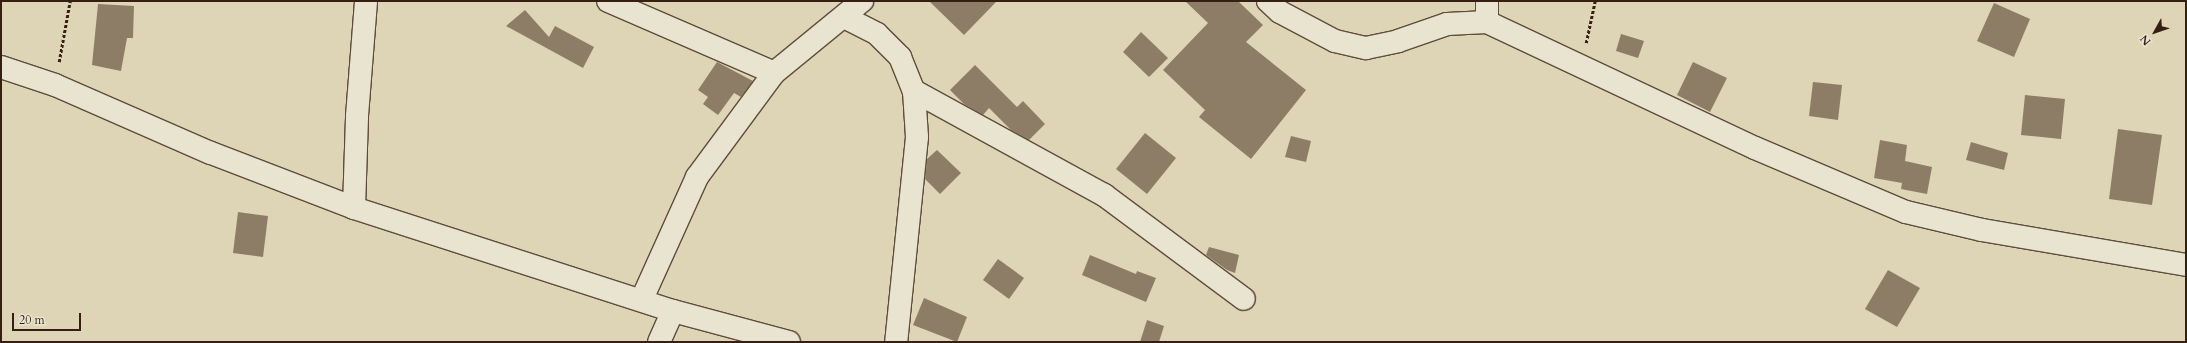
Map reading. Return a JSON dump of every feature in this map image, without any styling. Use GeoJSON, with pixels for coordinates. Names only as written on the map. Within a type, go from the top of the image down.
{"type":"FeatureCollection","features":[{"type":"Feature","properties":{"kind":"street"},"geometry":{"type":"LineString","coordinates":[[354,208],[357,116],[366,1]]}},
{"type":"Feature","properties":{"kind":"street"},"geometry":{"type":"LineString","coordinates":[[608,1],[774,73]]}},
{"type":"Feature","properties":{"kind":"street"},"geometry":{"type":"LineString","coordinates":[[642,299],[697,178],[774,73],[862,1]]}},
{"type":"Feature","properties":{"kind":"street"},"geometry":{"type":"LineString","coordinates":[[1268,1],[1280,12],[1335,41],[1366,48],[1398,41],[1487,12],[1581,64],[1755,148],[1906,212],[1982,230],[2186,265]]}},
{"type":"Feature","properties":{"kind":"street"},"geometry":{"type":"LineString","coordinates":[[844,17],[877,34],[900,57],[914,91],[917,137],[896,342]]}},
{"type":"Feature","properties":{"kind":"street"},"geometry":{"type":"LineString","coordinates":[[1,67],[55,85],[211,153],[354,208],[674,310],[790,342]]}},
{"type":"Feature","properties":{"kind":"street"},"geometry":{"type":"LineString","coordinates":[[914,91],[1104,195],[1244,299]]}},
{"type":"Feature","properties":{"kind":"street"},"geometry":{"type":"LineString","coordinates":[[660,342],[674,310]]}},
{"type":"Feature","properties":{"kind":"path"},"geometry":{"type":"LineString","coordinates":[[55,85],[70,1]]}},
{"type":"Feature","properties":{"kind":"path"},"geometry":{"type":"LineString","coordinates":[[1581,64],[1595,1]]}},
{"type":"Feature","properties":{"kind":"building"},"geometry":{"type":"Polygon","coordinates":[[[929,1],[997,1],[964,35],[929,1]]]}},
{"type":"Feature","properties":{"kind":"building"},"geometry":{"type":"Polygon","coordinates":[[[1185,1],[1238,1],[1263,25],[1246,42],[1306,90],[1251,159],[1199,117],[1205,110],[1163,70],[1208,23],[1185,1]]]}},
{"type":"Feature","properties":{"kind":"building"},"geometry":{"type":"Polygon","coordinates":[[[1994,3],[2030,19],[2014,57],[1977,41],[1994,3]]]}},
{"type":"Feature","properties":{"kind":"building"},"geometry":{"type":"Polygon","coordinates":[[[98,4],[134,6],[133,38],[127,38],[121,71],[92,65],[98,4]]]}},
{"type":"Feature","properties":{"kind":"building"},"geometry":{"type":"Polygon","coordinates":[[[525,10],[549,37],[555,26],[594,47],[583,68],[506,26],[525,10]]]}},
{"type":"Feature","properties":{"kind":"building"},"geometry":{"type":"Polygon","coordinates":[[[1141,32],[1168,58],[1149,77],[1123,52],[1141,32]]]}},
{"type":"Feature","properties":{"kind":"building"},"geometry":{"type":"Polygon","coordinates":[[[1621,34],[1644,41],[1638,58],[1616,51],[1621,34]]]}},
{"type":"Feature","properties":{"kind":"building"},"geometry":{"type":"Polygon","coordinates":[[[717,62],[753,81],[741,97],[734,93],[718,115],[703,104],[708,97],[698,90],[717,62]]]}},
{"type":"Feature","properties":{"kind":"building"},"geometry":{"type":"Polygon","coordinates":[[[1693,62],[1727,78],[1710,112],[1677,95],[1693,62]]]}},
{"type":"Feature","properties":{"kind":"building"},"geometry":{"type":"Polygon","coordinates":[[[975,65],[1017,107],[1023,101],[1045,124],[1029,140],[1011,130],[989,108],[983,115],[964,104],[950,90],[975,65]]]}},
{"type":"Feature","properties":{"kind":"building"},"geometry":{"type":"Polygon","coordinates":[[[1813,82],[1842,85],[1838,120],[1809,116],[1813,82]]]}},
{"type":"Feature","properties":{"kind":"building"},"geometry":{"type":"Polygon","coordinates":[[[2025,95],[2065,99],[2061,139],[2021,135],[2025,95]]]}},
{"type":"Feature","properties":{"kind":"building"},"geometry":{"type":"Polygon","coordinates":[[[2118,129],[2162,135],[2152,205],[2109,199],[2118,129]]]}},
{"type":"Feature","properties":{"kind":"building"},"geometry":{"type":"Polygon","coordinates":[[[1145,133],[1176,158],[1147,194],[1116,169],[1145,133]]]}},
{"type":"Feature","properties":{"kind":"building"},"geometry":{"type":"Polygon","coordinates":[[[1291,136],[1311,141],[1306,162],[1285,157],[1291,136]]]}},
{"type":"Feature","properties":{"kind":"building"},"geometry":{"type":"Polygon","coordinates":[[[1880,140],[1907,145],[1905,161],[1932,167],[1927,194],[1901,189],[1902,183],[1874,178],[1880,140]]]}},
{"type":"Feature","properties":{"kind":"building"},"geometry":{"type":"Polygon","coordinates":[[[1971,142],[2008,153],[2004,170],[1966,160],[1971,142]]]}},
{"type":"Feature","properties":{"kind":"building"},"geometry":{"type":"Polygon","coordinates":[[[937,150],[961,173],[940,194],[925,179],[927,159],[937,150]]]}},
{"type":"Feature","properties":{"kind":"building"},"geometry":{"type":"Polygon","coordinates":[[[238,212],[268,216],[263,257],[233,253],[238,212]]]}},
{"type":"Feature","properties":{"kind":"building"},"geometry":{"type":"Polygon","coordinates":[[[1209,247],[1239,255],[1235,273],[1227,270],[1206,255],[1209,247]]]}},
{"type":"Feature","properties":{"kind":"building"},"geometry":{"type":"Polygon","coordinates":[[[1090,255],[1136,274],[1137,271],[1156,278],[1146,302],[1082,275],[1090,255]]]}},
{"type":"Feature","properties":{"kind":"building"},"geometry":{"type":"Polygon","coordinates":[[[998,259],[1024,278],[1009,299],[983,280],[998,259]]]}},
{"type":"Feature","properties":{"kind":"building"},"geometry":{"type":"Polygon","coordinates":[[[1888,270],[1920,288],[1897,327],[1865,309],[1888,270]]]}},
{"type":"Feature","properties":{"kind":"building"},"geometry":{"type":"Polygon","coordinates":[[[924,298],[967,317],[957,342],[913,325],[924,298]]]}},
{"type":"Feature","properties":{"kind":"building"},"geometry":{"type":"Polygon","coordinates":[[[1147,320],[1164,326],[1159,342],[1140,342],[1147,320]]]}}]}
